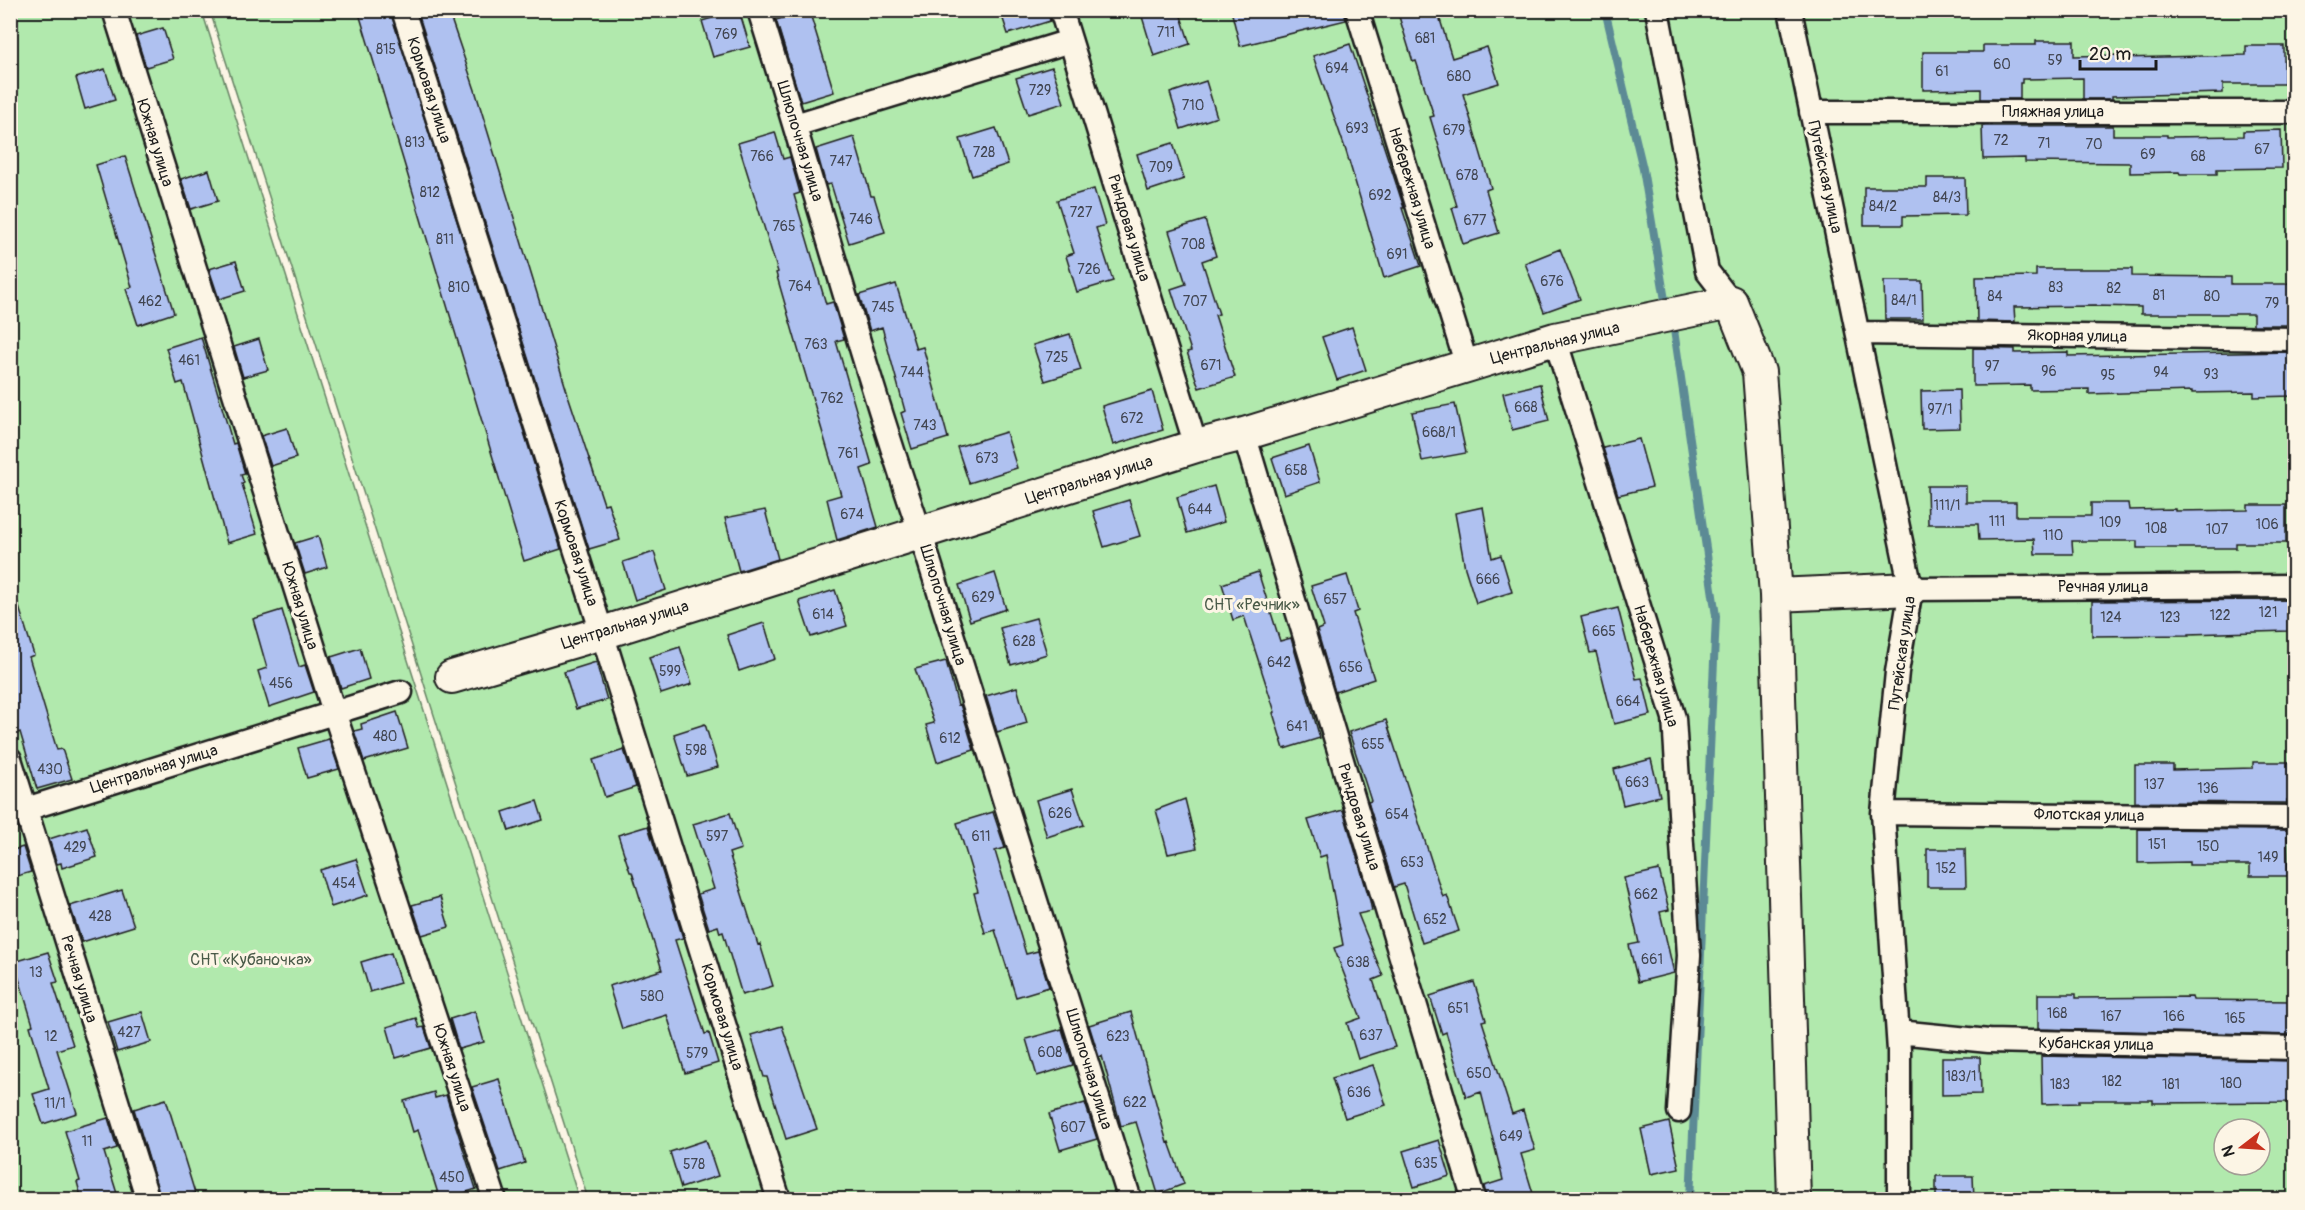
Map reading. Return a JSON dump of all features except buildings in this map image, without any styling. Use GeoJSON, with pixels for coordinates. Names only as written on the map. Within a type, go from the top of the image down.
{"type":"FeatureCollection","features":[{"type":"Feature","properties":{"kind":"street","name":"Южная улица"},"geometry":{"type":"LineString","coordinates":[[114,10],[334,712],[495,1200]]}},
{"type":"Feature","properties":{"kind":"street","name":"Кормовая улица"},"geometry":{"type":"LineString","coordinates":[[403,10],[602,633],[779,1200]]}},
{"type":"Feature","properties":{"kind":"street","name":"Шлюпочная улица"},"geometry":{"type":"LineString","coordinates":[[759,10],[891,447],[920,532],[1130,1200]]}},
{"type":"Feature","properties":{"kind":"street","name":"Рындовая улица"},"geometry":{"type":"LineString","coordinates":[[1061,10],[1196,446]]}},
{"type":"Feature","properties":{"kind":"street","name":"Набережная улица"},"geometry":{"type":"LineString","coordinates":[[1357,10],[1467,366]]}},
{"type":"Feature","properties":{"kind":"street"},"geometry":{"type":"LineString","coordinates":[[1657,10],[1707,271],[1731,302],[1759,372],[1776,595],[1794,1200]]}},
{"type":"Feature","properties":{"kind":"street","name":"Путейская улица"},"geometry":{"type":"LineString","coordinates":[[1790,10],[1911,589],[1897,672],[1883,813],[1898,1032],[1899,1200]]}},
{"type":"Feature","properties":{"kind":"street"},"geometry":{"type":"LineString","coordinates":[[795,125],[1070,41]]}},
{"type":"Feature","properties":{"kind":"street","name":"Пляжная улица"},"geometry":{"type":"LineString","coordinates":[[1811,112],[2295,112]]}},
{"type":"Feature","properties":{"kind":"street","name":"Центральная улица"},"geometry":{"type":"LineString","coordinates":[[452,677],[602,633],[1196,446],[1244,434],[1556,339],[1731,302]]}},
{"type":"Feature","properties":{"kind":"street","name":"Якорная улица"},"geometry":{"type":"LineString","coordinates":[[1859,333],[2295,339]]}},
{"type":"Feature","properties":{"kind":"street","name":"Набережная улица"},"geometry":{"type":"LineString","coordinates":[[1556,339],[1674,718],[1689,955],[1679,1112]]}},
{"type":"Feature","properties":{"kind":"street","name":"Рындовая улица"},"geometry":{"type":"LineString","coordinates":[[1244,434],[1474,1200]]}},
{"type":"Feature","properties":{"kind":"street","name":"Речная улица"},"geometry":{"type":"LineString","coordinates":[[1911,589],[2295,586]]}},
{"type":"Feature","properties":{"kind":"street"},"geometry":{"type":"LineString","coordinates":[[1776,595],[1911,589]]}},
{"type":"Feature","properties":{"kind":"street","name":"Центральная улица"},"geometry":{"type":"LineString","coordinates":[[18,811],[401,692]]}},
{"type":"Feature","properties":{"kind":"street","name":"Речная улица"},"geometry":{"type":"LineString","coordinates":[[10,759],[18,811],[148,1200]]}},
{"type":"Feature","properties":{"kind":"street","name":"Флотская улица"},"geometry":{"type":"LineString","coordinates":[[1883,813],[2295,817]]}},
{"type":"Feature","properties":{"kind":"street","name":"Кубанская улица"},"geometry":{"type":"LineString","coordinates":[[1898,1032],[1989,1041],[2295,1048]]}},
{"type":"Feature","properties":{"kind":"green space","name":"СНТ «Кубаночка»"},"geometry":{"type":"Polygon","coordinates":[[[10,11],[202,11],[579,1199],[11,1199],[10,11]]]}},
{"type":"Feature","properties":{"kind":"green space","name":"СНТ «Речник»"},"geometry":{"type":"Polygon","coordinates":[[[210,11],[2294,11],[2294,1199],[588,1199],[210,11]]]}},
{"type":"Feature","properties":{"kind":"waterway"},"geometry":{"type":"LineString","coordinates":[[1605,10],[1643,169],[1665,300]]}},
{"type":"Feature","properties":{"kind":"waterway"},"geometry":{"type":"LineString","coordinates":[[1674,330],[1716,616],[1690,1200]]}}]}
